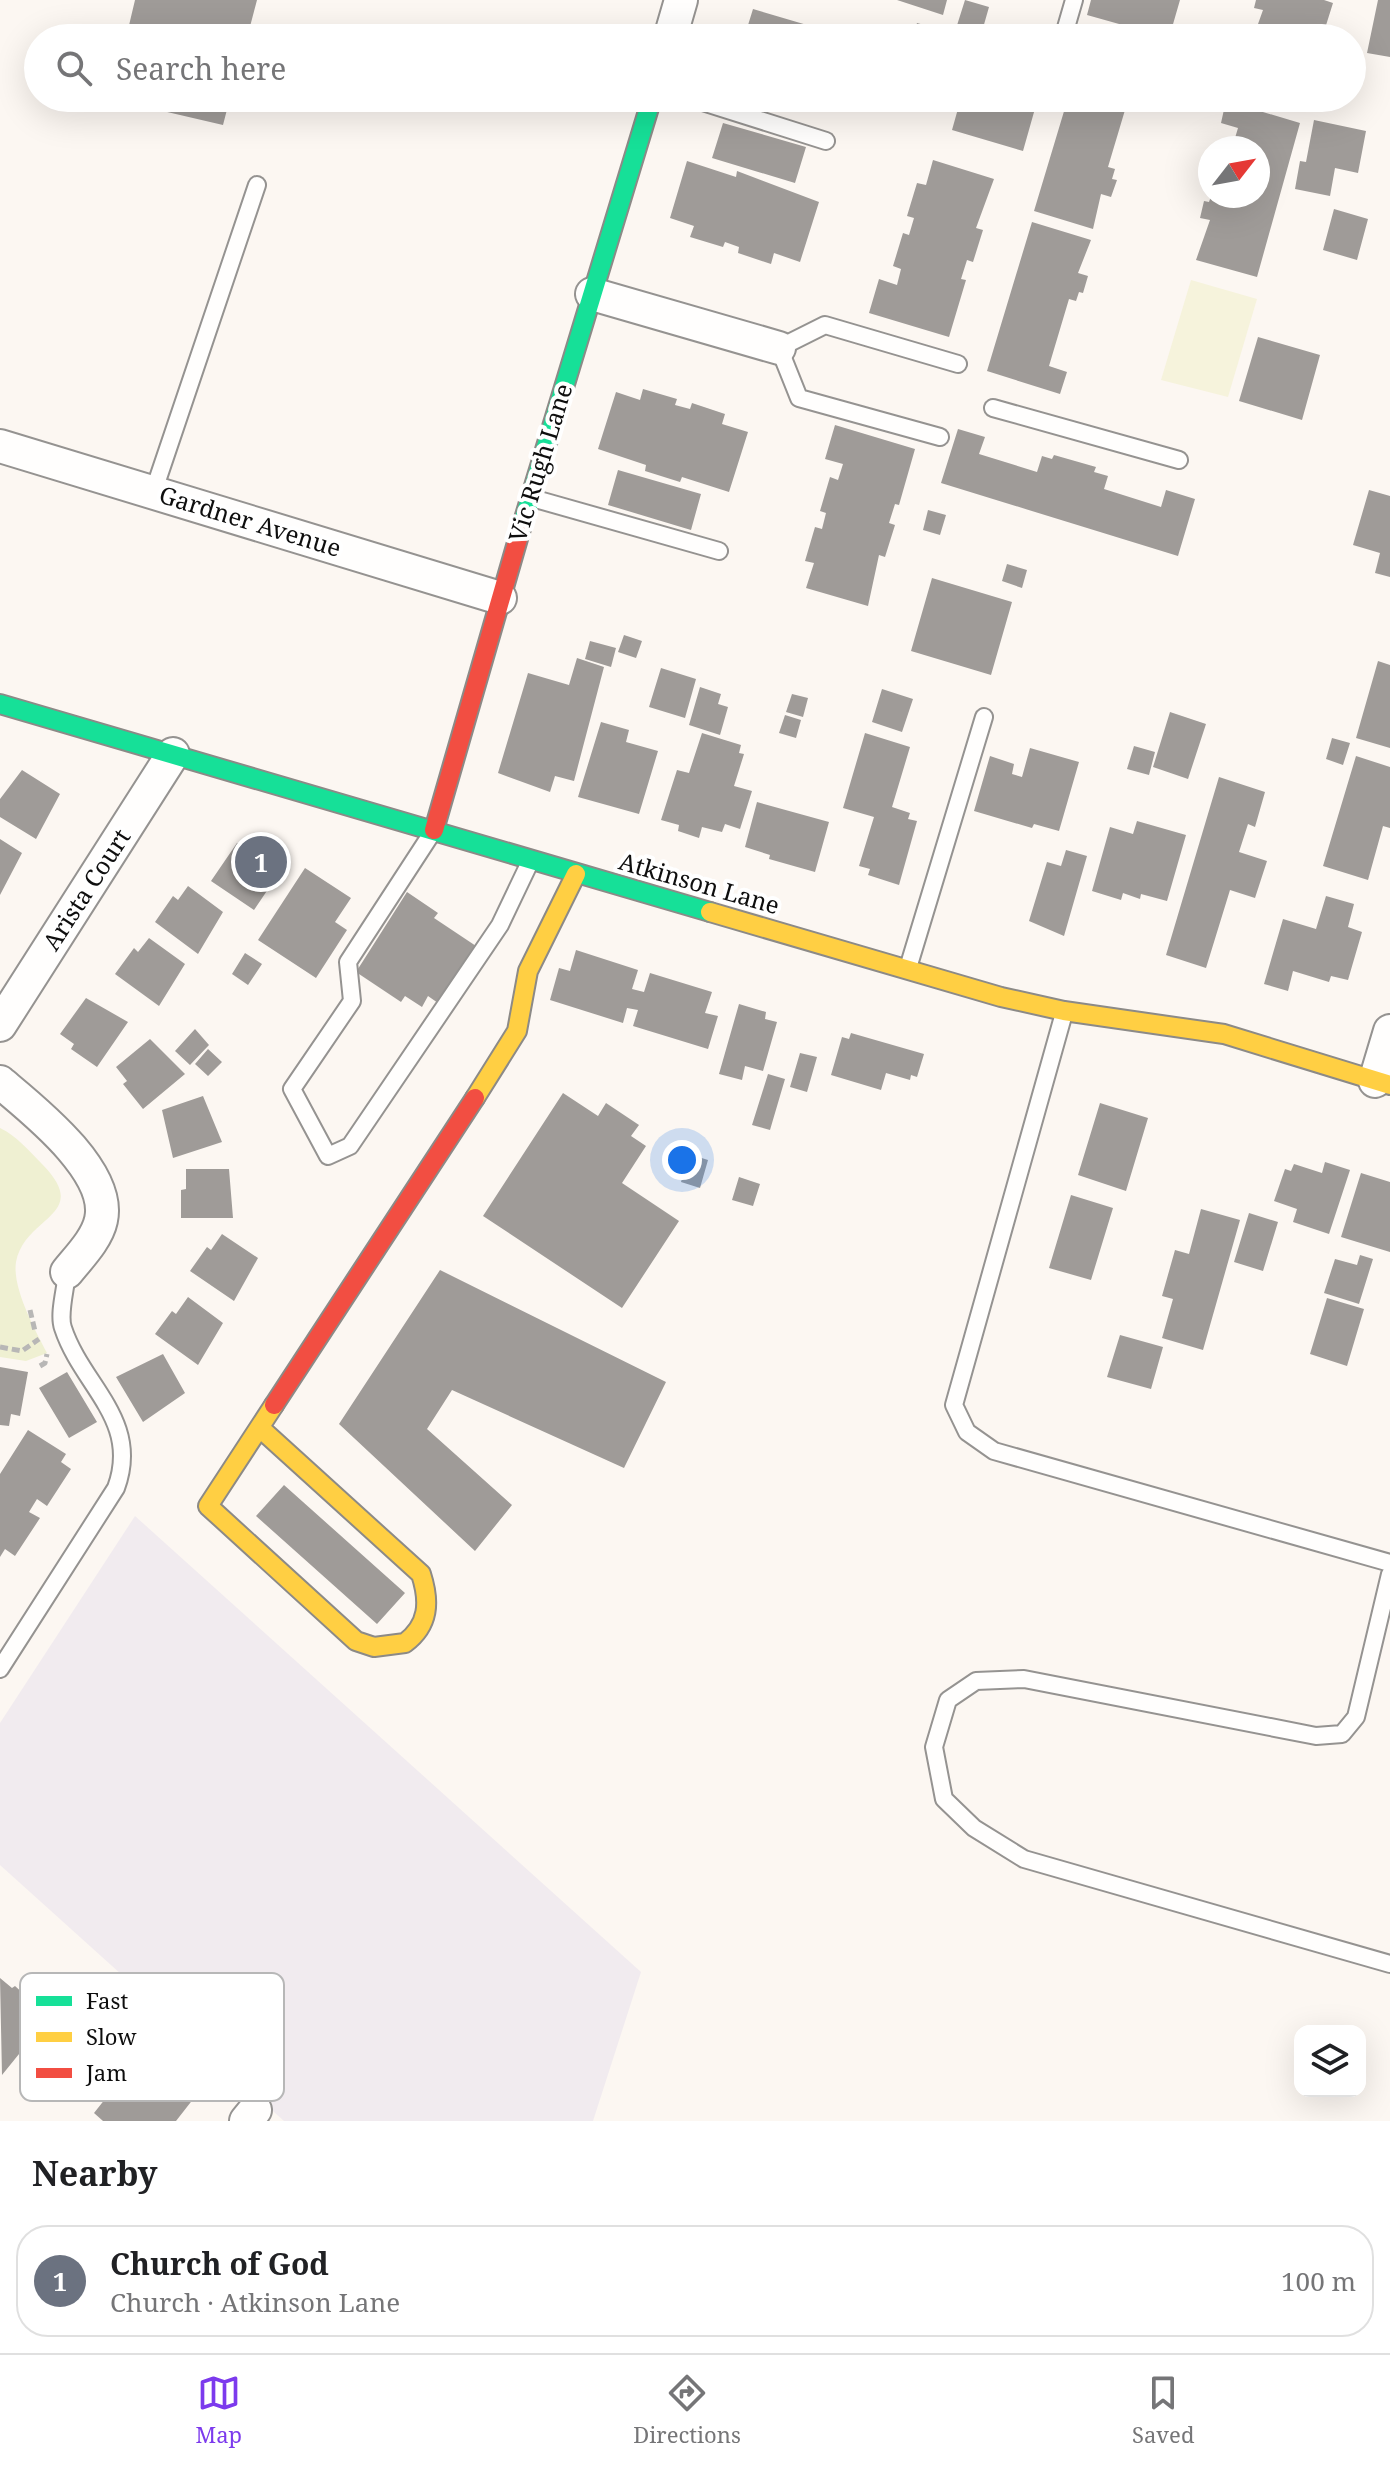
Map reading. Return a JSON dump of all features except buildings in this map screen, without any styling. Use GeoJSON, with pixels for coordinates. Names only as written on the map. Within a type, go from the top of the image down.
{"type":"FeatureCollection","features":[{"type":"Feature","properties":{"kind":"street"},"geometry":{"type":"LineString","coordinates":[[674,24],[681,0]]}},
{"type":"Feature","properties":{"kind":"street","name":"Vic Rugh Lane"},"geometry":{"type":"LineString","coordinates":[[434,830],[500,598],[648,112]]}},
{"type":"Feature","properties":{"kind":"street"},"geometry":{"type":"LineString","coordinates":[[592,294],[779,348]]}},
{"type":"Feature","properties":{"kind":"street","name":"Gardner Avenue"},"geometry":{"type":"LineString","coordinates":[[0,446],[500,598]]}},
{"type":"Feature","properties":{"kind":"street","name":"Atkinson Lane"},"geometry":{"type":"LineString","coordinates":[[0,704],[907,969],[1064,1011],[1224,1034],[1383,1083]]}},
{"type":"Feature","properties":{"kind":"street","name":"Arista Court"},"geometry":{"type":"LineString","coordinates":[[0,1025],[173,754]]}},
{"type":"Feature","properties":{"kind":"street"},"geometry":{"type":"LineString","coordinates":[[260,1428],[421,1574],[428,1588],[428,1616],[415,1636],[405,1644],[381,1649],[356,1641],[208,1506],[510,1045],[517,1031],[528,971],[576,874]]}},
{"type":"Feature","properties":{"kind":"street"},"geometry":{"type":"LineString","coordinates":[[1383,1083],[1390,1031]]}},
{"type":"Feature","properties":{"kind":"street"},"geometry":{"type":"LineString","coordinates":[[0,1082],[65,1141],[95,1187],[102,1219],[84,1252],[67,1272]]}},
{"type":"Feature","properties":{"kind":"lane"},"geometry":{"type":"LineString","coordinates":[[1067,24],[1074,0]]}},
{"type":"Feature","properties":{"kind":"lane"},"geometry":{"type":"LineString","coordinates":[[734,112],[826,141]]}},
{"type":"Feature","properties":{"kind":"lane"},"geometry":{"type":"LineString","coordinates":[[153,493],[257,185]]}},
{"type":"Feature","properties":{"kind":"lane"},"geometry":{"type":"LineString","coordinates":[[940,437],[799,398],[779,348],[825,325],[958,364]]}},
{"type":"Feature","properties":{"kind":"lane"},"geometry":{"type":"LineString","coordinates":[[993,408],[1179,460]]}},
{"type":"Feature","properties":{"kind":"lane"},"geometry":{"type":"LineString","coordinates":[[530,498],[719,551]]}},
{"type":"Feature","properties":{"kind":"lane"},"geometry":{"type":"LineString","coordinates":[[907,969],[984,717]]}},
{"type":"Feature","properties":{"kind":"lane"},"geometry":{"type":"LineString","coordinates":[[434,830],[348,962],[352,1001],[292,1089],[328,1156],[350,1146],[500,925],[530,860]]}},
{"type":"Feature","properties":{"kind":"lane"},"geometry":{"type":"LineString","coordinates":[[1064,1011],[954,1405],[967,1432],[994,1451],[1390,1563]]}},
{"type":"Feature","properties":{"kind":"lane"},"geometry":{"type":"LineString","coordinates":[[0,1669],[116,1488],[124,1460],[124,1447],[110,1412],[62,1326],[67,1272]]}},
{"type":"Feature","properties":{"kind":"lane"},"geometry":{"type":"LineString","coordinates":[[1390,1574],[1356,1717],[1342,1734],[1316,1736],[1024,1679],[976,1681],[948,1700],[934,1747],[944,1799],[974,1828],[1024,1859],[1390,1964]]}},
{"type":"Feature","properties":{"kind":"path"},"geometry":{"type":"LineString","coordinates":[[0,1347],[22,1351],[39,1339]]}},
{"type":"Feature","properties":{"kind":"shaded area"},"geometry":{"type":"Polygon","coordinates":[[[1191,280],[1257,299],[1228,397],[1161,380],[1191,280]]]}},
{"type":"Feature","properties":{"kind":"shaded area"},"geometry":{"type":"Polygon","coordinates":[[[135,1516],[641,1972],[593,2121],[284,2121],[262,2101],[284,2101],[284,1973],[120,1973],[0,1865],[0,1723],[135,1516]]]}},
{"type":"Feature","properties":{"kind":"green space"},"geometry":{"type":"Polygon","coordinates":[[[0,1128],[17,1139],[42,1164],[56,1181],[61,1195],[52,1215],[22,1246],[16,1262],[21,1296],[47,1353],[26,1361],[0,1357],[0,1128]]]}},
{"type":"Feature","properties":{"kind":"traffic: fast"},"geometry":{"type":"LineString","coordinates":[[520,532],[648,112]]}},
{"type":"Feature","properties":{"kind":"traffic: fast"},"geometry":{"type":"LineString","coordinates":[[0,704],[710,912]]}},
{"type":"Feature","properties":{"kind":"traffic: slow"},"geometry":{"type":"LineString","coordinates":[[475,1098],[517,1031],[528,971],[576,874]]}},
{"type":"Feature","properties":{"kind":"traffic: slow"},"geometry":{"type":"LineString","coordinates":[[710,912],[1001,997],[1064,1011],[1224,1034],[1390,1085]]}},
{"type":"Feature","properties":{"kind":"traffic: slow"},"geometry":{"type":"LineString","coordinates":[[260,1428],[421,1574],[426,1594],[423,1621],[405,1643],[374,1647],[356,1641],[208,1506],[274,1405]]}},
{"type":"Feature","properties":{"kind":"traffic: jam"},"geometry":{"type":"LineString","coordinates":[[434,830],[520,532]]}},
{"type":"Feature","properties":{"kind":"traffic: jam"},"geometry":{"type":"LineString","coordinates":[[274,1405],[475,1098]]}},
{"type":"Feature","properties":{"kind":"place","name":"Church of God"},"geometry":{"type":"Point","coordinates":[261,862]}}]}
